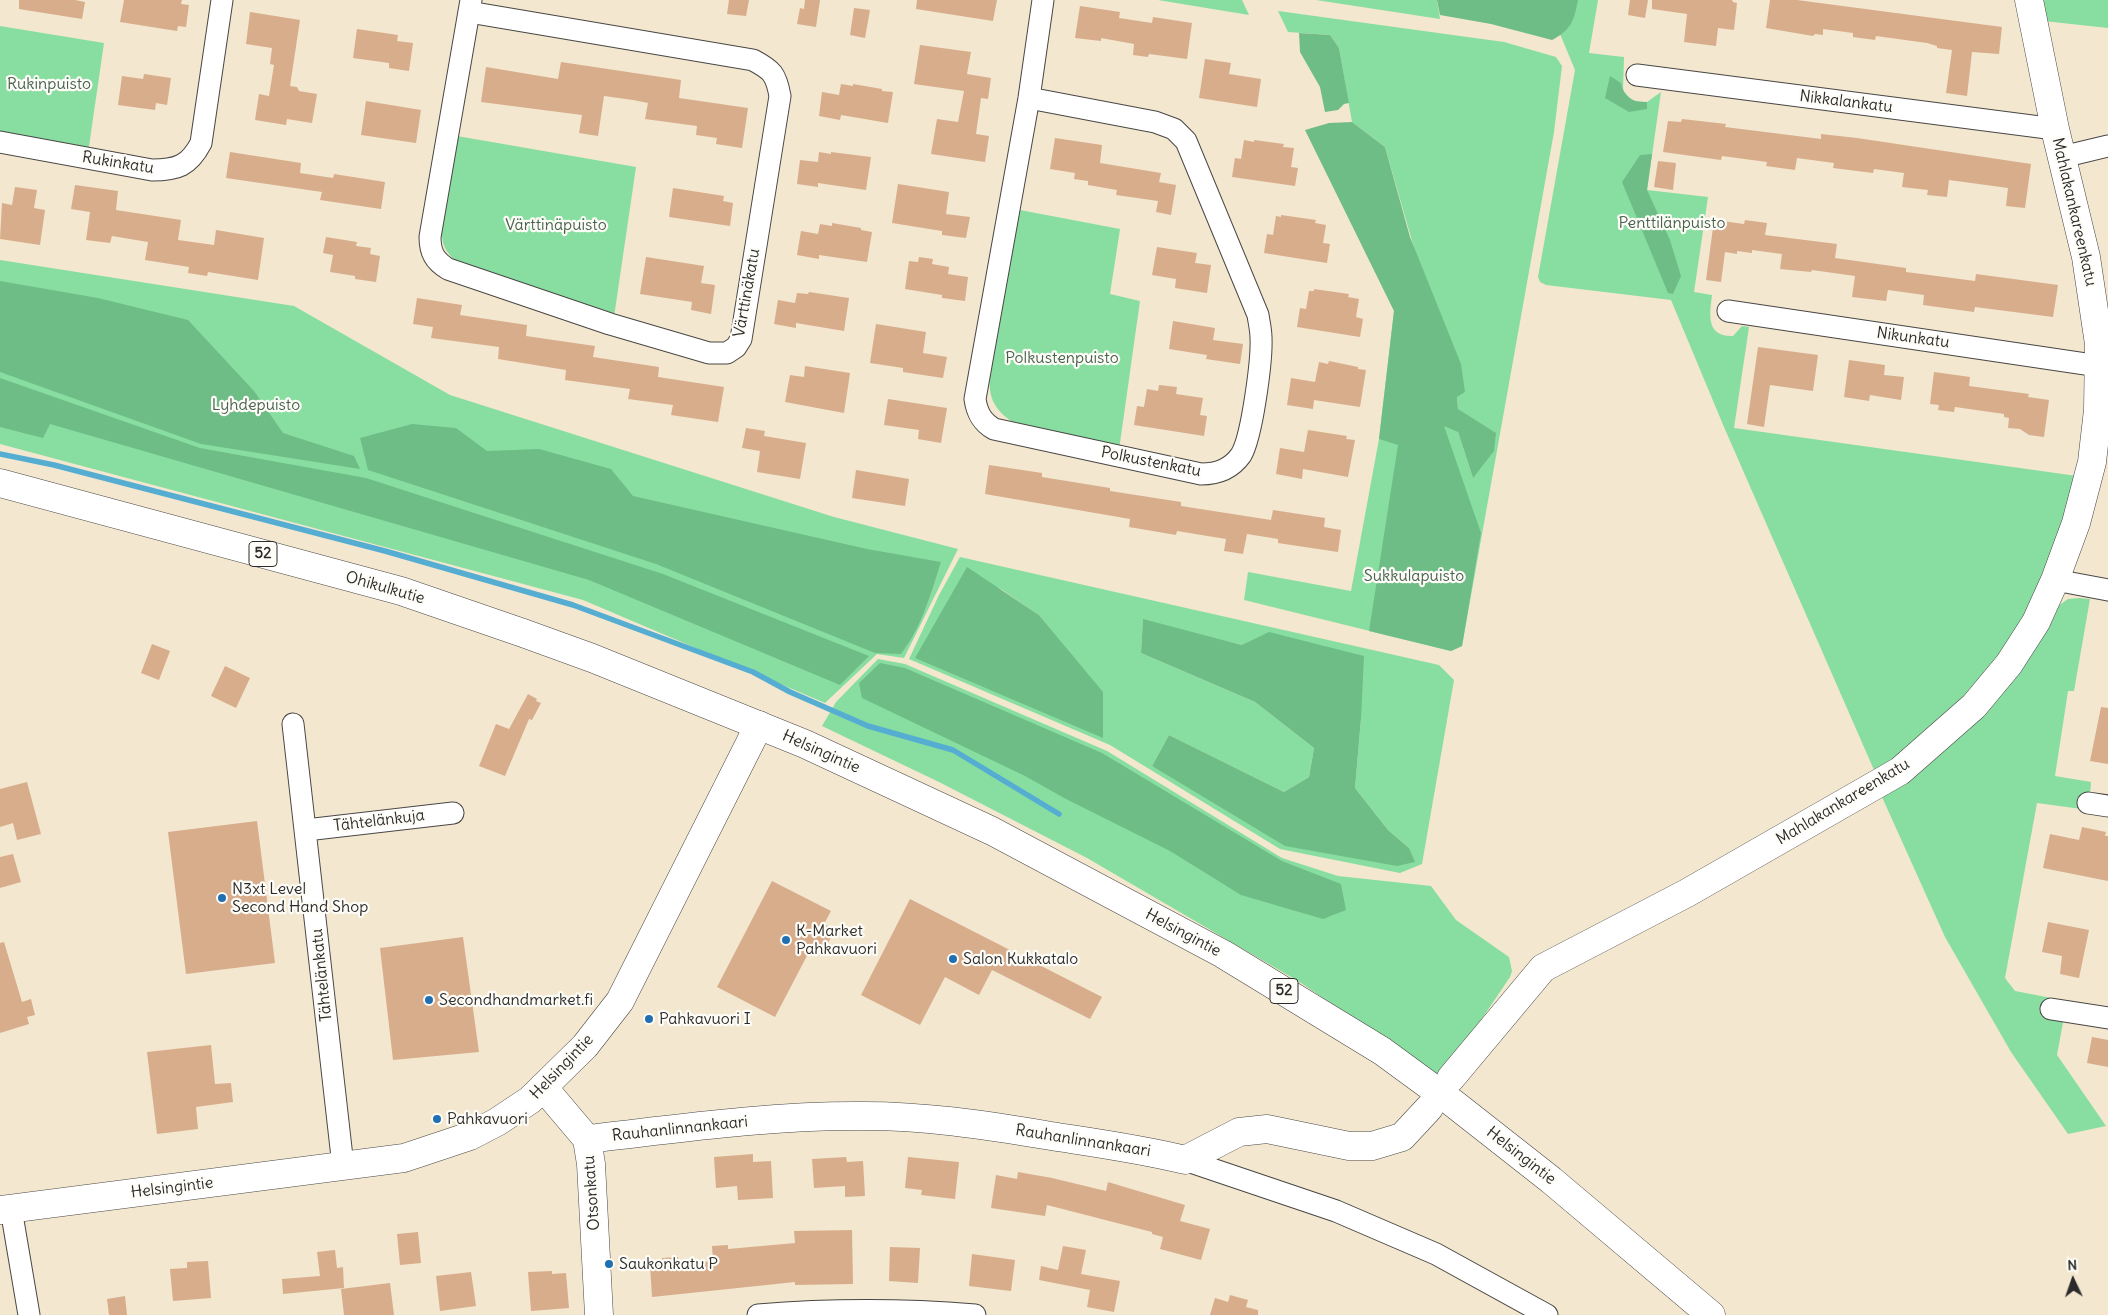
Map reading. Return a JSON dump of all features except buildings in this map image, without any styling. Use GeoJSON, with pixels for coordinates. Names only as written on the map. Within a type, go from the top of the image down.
{"type":"FeatureCollection","features":[{"type":"Feature","properties":{"kind":"main road","name":"Mahlakankareenkatu"},"geometry":{"type":"LineString","coordinates":[[1451,1078],[1543,968],[1687,893],[1900,771],[1974,706],[2003,671],[2036,622],[2055,580],[2076,523],[2092,462],[2102,352],[2086,256],[2055,129],[2029,0]]}},
{"type":"Feature","properties":{"kind":"main road","name":"Ohikulkutie"},"geometry":{"type":"LineString","coordinates":[[0,483],[401,591],[592,658],[759,725]]}},
{"type":"Feature","properties":{"kind":"main road","name":"Helsingintie"},"geometry":{"type":"LineString","coordinates":[[5,1209],[404,1158],[470,1136],[497,1122],[530,1100],[585,1046],[620,1001],[759,725],[806,744],[992,831],[1223,954],[1382,1050],[1551,1180],[1711,1315]]}},
{"type":"Feature","properties":{"kind":"main road","name":"Otsonkatu"},"geometry":{"type":"LineString","coordinates":[[543,1087],[587,1139],[591,1164],[599,1315]]}},
{"type":"Feature","properties":{"kind":"main road"},"geometry":{"type":"LineString","coordinates":[[1185,1160],[1239,1132],[1267,1129],[1349,1146],[1372,1146],[1402,1136],[1429,1108]]}},
{"type":"Feature","properties":{"kind":"main road","name":"Rauhanlinnankaari"},"geometry":{"type":"LineString","coordinates":[[587,1139],[748,1122],[856,1116],[938,1119],[973,1123],[1152,1152],[1185,1160]]}},
{"type":"Feature","properties":{"kind":"street","name":"Rukinkatu"},"geometry":{"type":"LineString","coordinates":[[0,142],[152,170],[167,170],[180,167],[190,160],[201,143],[222,0]]}},
{"type":"Feature","properties":{"kind":"street","name":"Polkustenkatu"},"geometry":{"type":"LineString","coordinates":[[1029,98],[1155,122],[1174,129],[1186,141],[1258,315],[1261,338],[1257,385],[1247,444],[1240,456],[1229,467],[1216,474],[1202,474],[994,429],[987,425],[977,410],[975,400],[1029,98],[1043,0]]}},
{"type":"Feature","properties":{"kind":"street","name":"Värttinäkatu"},"geometry":{"type":"LineString","coordinates":[[470,6],[753,60],[770,69],[777,81],[780,96],[741,339],[736,347],[728,353],[709,353],[619,326],[448,269],[434,257],[430,248],[430,237],[470,6]]}},
{"type":"Feature","properties":{"kind":"street","name":"Nikkalankatu"},"geometry":{"type":"LineString","coordinates":[[1637,75],[2055,129]]}},
{"type":"Feature","properties":{"kind":"street"},"geometry":{"type":"LineString","coordinates":[[2062,157],[2108,146]]}},
{"type":"Feature","properties":{"kind":"street","name":"Nikunkatu"},"geometry":{"type":"LineString","coordinates":[[1728,311],[2102,352]]}},
{"type":"Feature","properties":{"kind":"street"},"geometry":{"type":"LineString","coordinates":[[2055,580],[2108,590]]}},
{"type":"Feature","properties":{"kind":"street","name":"Tähtelänkatu"},"geometry":{"type":"LineString","coordinates":[[293,724],[343,1166]]}},
{"type":"Feature","properties":{"kind":"street","name":"Tähtelänkuja"},"geometry":{"type":"LineString","coordinates":[[306,830],[453,812]]}},
{"type":"Feature","properties":{"kind":"street"},"geometry":{"type":"LineString","coordinates":[[2051,1009],[2108,1018]]}},
{"type":"Feature","properties":{"kind":"street","name":"Rauhanlinnankaari"},"geometry":{"type":"LineString","coordinates":[[1185,1160],[1336,1211],[1436,1254],[1547,1315]]}},
{"type":"Feature","properties":{"kind":"street"},"geometry":{"type":"LineString","coordinates":[[5,1209],[29,1315]]}},
{"type":"Feature","properties":{"kind":"street"},"geometry":{"type":"LineString","coordinates":[[758,1315],[920,1310],[975,1315]]}},
{"type":"Feature","properties":{"kind":"green space"},"geometry":{"type":"Polygon","coordinates":[[[1158,0],[1242,0],[1249,15],[1158,0]]]}},
{"type":"Feature","properties":{"kind":"green space"},"geometry":{"type":"Polygon","coordinates":[[[1316,0],[1437,0],[1440,19],[1316,0]]]}},
{"type":"Feature","properties":{"kind":"green space"},"geometry":{"type":"Polygon","coordinates":[[[1437,0],[1578,0],[1571,24],[1564,32],[1552,40],[1491,24],[1440,15],[1437,0]]]}},
{"type":"Feature","properties":{"kind":"green space","name":"Penttilänpuisto"},"geometry":{"type":"Polygon","coordinates":[[[1546,0],[1598,0],[1589,53],[1624,57],[1623,91],[1633,101],[1647,102],[1661,92],[1647,190],[1708,197],[1694,292],[1712,295],[1711,323],[1718,333],[1733,336],[1742,326],[1749,327],[1734,428],[2077,476],[2051,560],[2022,621],[2002,651],[1980,680],[1955,707],[1902,752],[1874,770],[1724,427],[1671,300],[1546,285],[1540,282],[1538,277],[1575,70],[1546,0]]]}},
{"type":"Feature","properties":{"kind":"green space"},"geometry":{"type":"Polygon","coordinates":[[[2040,0],[2108,0],[2108,28],[2044,21],[2040,0]]]}},
{"type":"Feature","properties":{"kind":"green space","name":"Sukkulapuisto"},"geometry":{"type":"Polygon","coordinates":[[[1278,11],[1504,42],[1556,57],[1562,66],[1554,132],[1462,646],[1451,651],[1244,600],[1248,572],[1351,591],[1379,439],[1394,311],[1458,432],[1473,478],[1466,416],[1458,409],[1457,397],[1385,147],[1352,122],[1339,48],[1330,35],[1288,32],[1278,11]]]}},
{"type":"Feature","properties":{"kind":"green space","name":"Rukinpuisto"},"geometry":{"type":"Polygon","coordinates":[[[0,26],[104,43],[88,153],[0,137],[0,26]]]}},
{"type":"Feature","properties":{"kind":"green space"},"geometry":{"type":"Polygon","coordinates":[[[1299,33],[1330,35],[1339,48],[1349,103],[1344,104],[1338,110],[1325,112],[1320,87],[1300,52],[1299,33]]]}},
{"type":"Feature","properties":{"kind":"green space"},"geometry":{"type":"Polygon","coordinates":[[[1610,76],[1621,83],[1624,92],[1630,98],[1647,102],[1647,109],[1629,112],[1605,98],[1610,76]]]}},
{"type":"Feature","properties":{"kind":"green space","name":"Sukkulapuisto"},"geometry":{"type":"Polygon","coordinates":[[[1352,122],[1385,147],[1410,237],[1461,364],[1465,392],[1457,397],[1458,409],[1496,433],[1494,451],[1473,478],[1458,432],[1444,426],[1481,533],[1462,646],[1451,651],[1369,631],[1398,445],[1379,439],[1394,311],[1305,130],[1329,123],[1352,122]]]}},
{"type":"Feature","properties":{"kind":"green space","name":"Värttinäpuisto"},"geometry":{"type":"Polygon","coordinates":[[[457,136],[636,167],[614,317],[458,264],[449,254],[442,237],[443,209],[457,136]]]}},
{"type":"Feature","properties":{"kind":"green space"},"geometry":{"type":"Polygon","coordinates":[[[1652,154],[1647,190],[1670,240],[1681,276],[1673,294],[1668,293],[1622,182],[1640,155],[1652,154]]]}},
{"type":"Feature","properties":{"kind":"green space","name":"Polkustenpuisto"},"geometry":{"type":"Polygon","coordinates":[[[1020,210],[1120,229],[1110,294],[1140,301],[1119,450],[1011,421],[993,401],[990,389],[990,374],[1020,210]]]}},
{"type":"Feature","properties":{"kind":"green space","name":"Lyhdepuisto"},"geometry":{"type":"Polygon","coordinates":[[[0,260],[294,306],[450,395],[834,517],[958,549],[904,658],[877,654],[825,703],[583,600],[0,444],[0,260]]]}},
{"type":"Feature","properties":{"kind":"green space"},"geometry":{"type":"Polygon","coordinates":[[[0,281],[98,298],[188,320],[254,391],[283,433],[354,456],[360,469],[201,444],[0,372],[0,281]]]}},
{"type":"Feature","properties":{"kind":"green space"},"geometry":{"type":"Polygon","coordinates":[[[0,378],[200,448],[366,478],[663,574],[869,656],[840,685],[589,580],[50,424],[43,438],[0,427],[0,378]]]}},
{"type":"Feature","properties":{"kind":"green space"},"geometry":{"type":"Polygon","coordinates":[[[412,424],[456,428],[487,451],[539,449],[611,469],[633,496],[867,549],[941,562],[915,633],[901,654],[875,653],[656,564],[368,470],[360,438],[412,424]]]}},
{"type":"Feature","properties":{"kind":"green space"},"geometry":{"type":"Polygon","coordinates":[[[960,557],[1439,665],[1454,680],[1422,864],[1400,873],[1280,849],[1110,745],[909,659],[939,595],[960,557]],[[998,587],[1071,654],[1039,615],[998,587]],[[1143,620],[1141,653],[1255,702],[1314,748],[1309,777],[1284,792],[1169,735],[1152,766],[1409,848],[1388,830],[1355,788],[1361,719],[1242,645],[1143,620]]]}},
{"type":"Feature","properties":{"kind":"green space"},"geometry":{"type":"Polygon","coordinates":[[[967,567],[1039,615],[1103,692],[1103,738],[915,658],[967,567]]]}},
{"type":"Feature","properties":{"kind":"green space"},"geometry":{"type":"Polygon","coordinates":[[[2068,599],[2090,599],[2074,691],[2068,691],[2055,776],[2091,782],[2089,810],[2037,803],[2005,978],[2015,991],[2067,1001],[2057,1055],[2106,1126],[2068,1134],[2011,1052],[1945,937],[1882,797],[2058,606],[2068,599]]]}},
{"type":"Feature","properties":{"kind":"green space"},"geometry":{"type":"Polygon","coordinates":[[[1143,619],[1242,645],[1269,632],[1364,656],[1355,788],[1388,830],[1409,848],[1415,862],[1397,866],[1285,846],[1152,766],[1169,735],[1284,792],[1309,777],[1314,748],[1255,702],[1141,653],[1143,619]]]}},
{"type":"Feature","properties":{"kind":"green space"},"geometry":{"type":"Polygon","coordinates":[[[878,659],[905,664],[1107,751],[1282,858],[1338,876],[1431,886],[1456,920],[1509,957],[1512,971],[1510,977],[1442,1078],[1298,981],[1087,858],[939,782],[822,726],[836,702],[878,659]]]}},
{"type":"Feature","properties":{"kind":"green space"},"geometry":{"type":"Polygon","coordinates":[[[880,663],[905,668],[1102,753],[1282,861],[1341,884],[1346,910],[1323,919],[1241,895],[1170,851],[1066,799],[1025,776],[862,698],[859,683],[880,663]]]}},
{"type":"Feature","properties":{"kind":"waterway"},"geometry":{"type":"LineString","coordinates":[[0,454],[54,465],[385,551],[573,605],[753,672],[790,692],[868,726],[953,750],[1059,814]]}},
{"type":"Feature","properties":{"kind":"place","name":"N3xt Level Second Hand Shop"},"geometry":{"type":"Point","coordinates":[222,898]}},
{"type":"Feature","properties":{"kind":"place","name":"K-Market Pahkavuori"},"geometry":{"type":"Point","coordinates":[786,940]}},
{"type":"Feature","properties":{"kind":"place","name":"Salon Kukkatalo"},"geometry":{"type":"Point","coordinates":[953,959]}},
{"type":"Feature","properties":{"kind":"place","name":"Secondhandmarket.fi"},"geometry":{"type":"Point","coordinates":[429,1000]}},
{"type":"Feature","properties":{"kind":"place","name":"Pahkavuori I"},"geometry":{"type":"Point","coordinates":[649,1019]}},
{"type":"Feature","properties":{"kind":"place","name":"Pahkavuori"},"geometry":{"type":"Point","coordinates":[437,1119]}},
{"type":"Feature","properties":{"kind":"place","name":"Saukonkatu P"},"geometry":{"type":"Point","coordinates":[609,1264]}}]}
